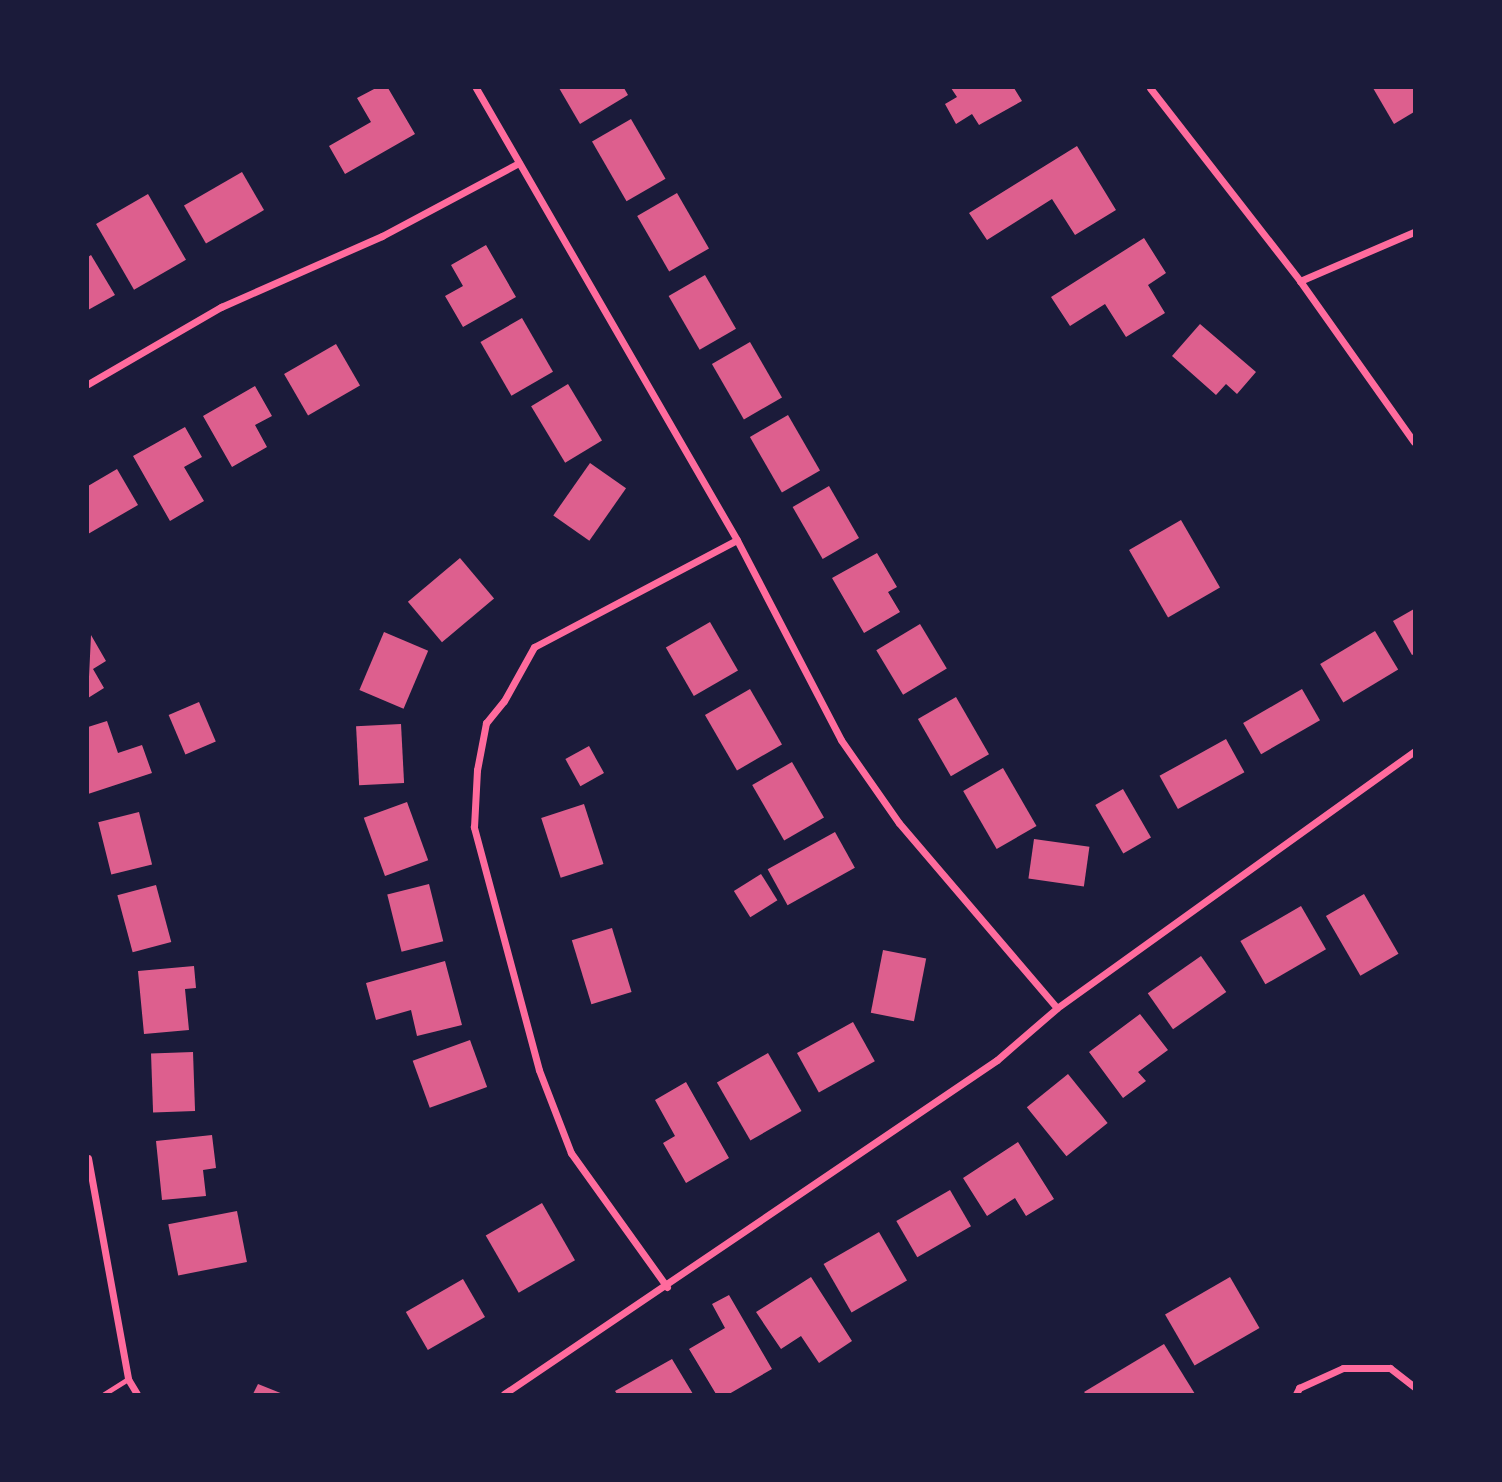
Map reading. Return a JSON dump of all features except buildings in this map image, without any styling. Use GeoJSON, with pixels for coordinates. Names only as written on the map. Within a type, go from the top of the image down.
{"type":"FeatureCollection","features":[{"type":"Feature","properties":{"kind":"street"},"geometry":{"type":"LineString","coordinates":[[476,88],[737,540],[841,740],[900,824],[1057,1007]]}},
{"type":"Feature","properties":{"kind":"street"},"geometry":{"type":"LineString","coordinates":[[1150,88],[1300,281],[1415,442]]}},
{"type":"Feature","properties":{"kind":"street"},"geometry":{"type":"LineString","coordinates":[[88,384],[221,307],[382,236],[519,163]]}},
{"type":"Feature","properties":{"kind":"street"},"geometry":{"type":"LineString","coordinates":[[1300,281],[1415,232]]}},
{"type":"Feature","properties":{"kind":"street"},"geometry":{"type":"LineString","coordinates":[[667,1287],[571,1153],[539,1070],[474,827],[477,770],[486,723],[504,701],[534,646],[737,540]]}},
{"type":"Feature","properties":{"kind":"street"},"geometry":{"type":"LineString","coordinates":[[504,1395],[667,1287],[997,1060],[1057,1007],[1415,751]]}},
{"type":"Feature","properties":{"kind":"street"},"geometry":{"type":"LineString","coordinates":[[88,1158],[128,1379],[137,1395]]}},
{"type":"Feature","properties":{"kind":"street"},"geometry":{"type":"LineString","coordinates":[[1296,1395],[1299,1388],[1343,1368],[1390,1368],[1415,1387]]}},
{"type":"Feature","properties":{"kind":"lane"},"geometry":{"type":"LineString","coordinates":[[104,1395],[128,1379]]}}]}
